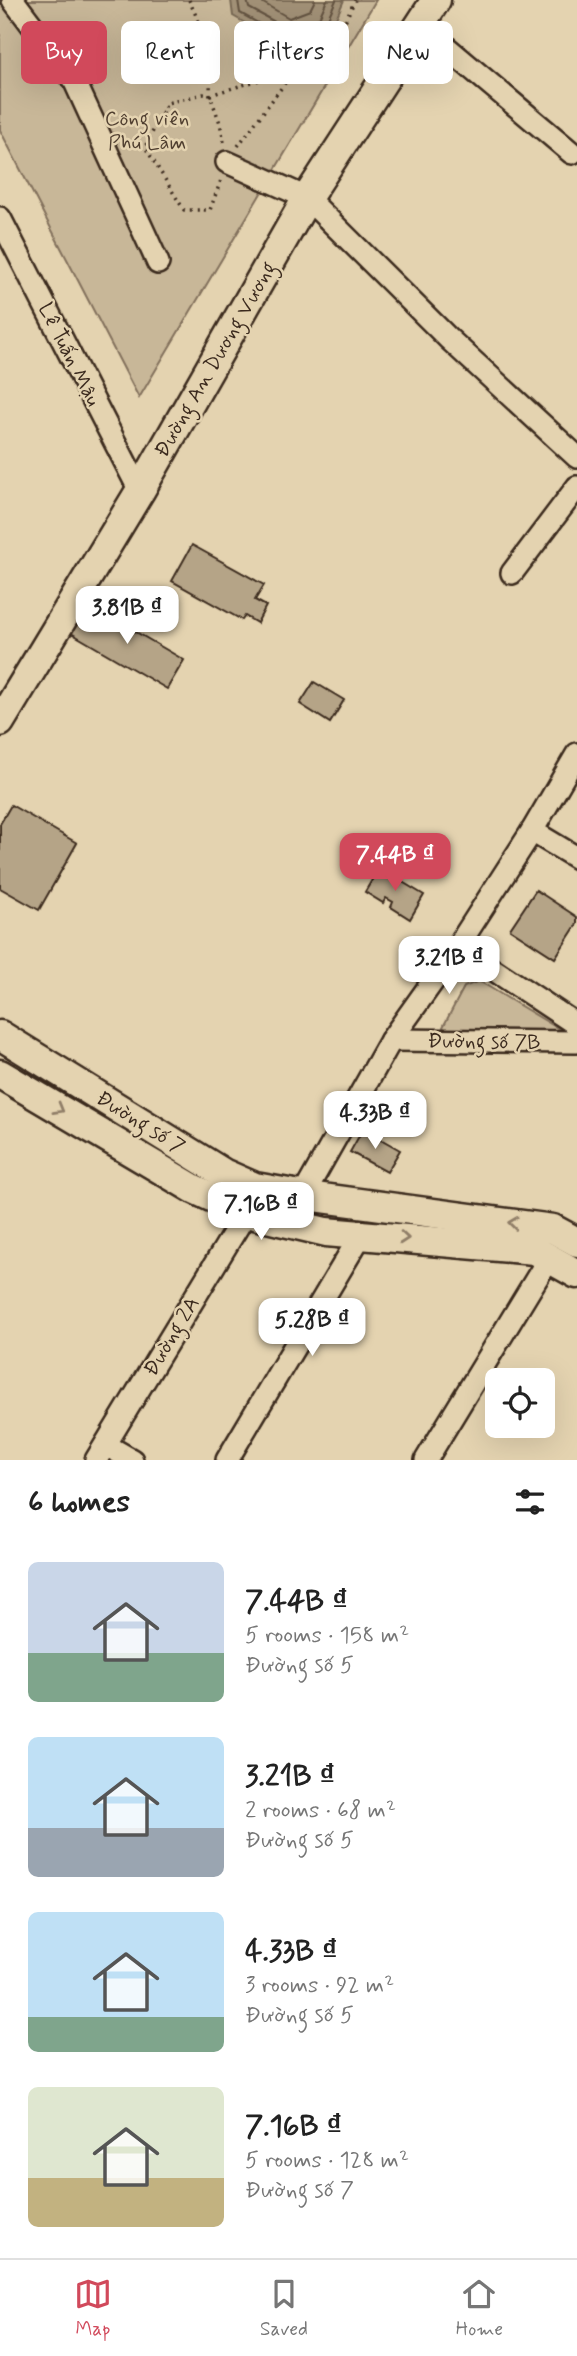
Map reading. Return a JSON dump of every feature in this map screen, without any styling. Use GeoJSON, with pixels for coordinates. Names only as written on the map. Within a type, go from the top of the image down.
{"type":"FeatureCollection","features":[{"type":"Feature","properties":{"kind":"main road","name":"Đường An Dương Vương"},"geometry":{"type":"LineString","coordinates":[[423,21],[436,0]]}},
{"type":"Feature","properties":{"kind":"main road","name":"Đường An Dương Vương"},"geometry":{"type":"LineString","coordinates":[[0,722],[140,491],[307,198],[382,84]]}},
{"type":"Feature","properties":{"kind":"main road","name":"Đường số 7"},"geometry":{"type":"LineString","coordinates":[[0,1035],[223,1173],[255,1187],[554,1228],[577,1242]]}},
{"type":"Feature","properties":{"kind":"main road","name":"Đường số 7"},"geometry":{"type":"LineString","coordinates":[[0,1074],[194,1189],[246,1213],[326,1232],[534,1250],[577,1274]]}},
{"type":"Feature","properties":{"kind":"street"},"geometry":{"type":"LineString","coordinates":[[13,0],[75,82],[158,262]]}},
{"type":"Feature","properties":{"kind":"street"},"geometry":{"type":"LineString","coordinates":[[453,54],[572,153]]}},
{"type":"Feature","properties":{"kind":"street"},"geometry":{"type":"LineString","coordinates":[[227,162],[307,198],[449,339],[577,457]]}},
{"type":"Feature","properties":{"kind":"street","name":"Lê Tuấn Mậu"},"geometry":{"type":"LineString","coordinates":[[0,218],[140,491]]}},
{"type":"Feature","properties":{"kind":"street"},"geometry":{"type":"LineString","coordinates":[[512,573],[577,487]]}},
{"type":"Feature","properties":{"kind":"street"},"geometry":{"type":"LineString","coordinates":[[290,1224],[300,1195],[391,1040],[458,946],[532,831],[577,754]]}},
{"type":"Feature","properties":{"kind":"street"},"geometry":{"type":"LineString","coordinates":[[532,831],[577,858]]}},
{"type":"Feature","properties":{"kind":"street","name":"Đường số 7B"},"geometry":{"type":"LineString","coordinates":[[458,946],[577,1025]]}},
{"type":"Feature","properties":{"kind":"street","name":"Đường số 7B"},"geometry":{"type":"LineString","coordinates":[[391,1040],[577,1042]]}},
{"type":"Feature","properties":{"kind":"street","name":"Đường 2A"},"geometry":{"type":"LineString","coordinates":[[101,1452],[246,1213]]}},
{"type":"Feature","properties":{"kind":"street"},"geometry":{"type":"LineString","coordinates":[[227,1460],[361,1234]]}},
{"type":"Feature","properties":{"kind":"street"},"geometry":{"type":"LineString","coordinates":[[426,1460],[550,1258]]}},
{"type":"Feature","properties":{"kind":"street"},"geometry":{"type":"LineString","coordinates":[[101,1452],[132,1460]]}},
{"type":"Feature","properties":{"kind":"path"},"geometry":{"type":"LineString","coordinates":[[189,0],[211,49],[210,95]]}},
{"type":"Feature","properties":{"kind":"path"},"geometry":{"type":"LineString","coordinates":[[345,21],[355,0]]}},
{"type":"Feature","properties":{"kind":"path"},"geometry":{"type":"LineString","coordinates":[[184,210],[145,147],[167,103],[203,94],[210,95],[246,84]]}},
{"type":"Feature","properties":{"kind":"path"},"geometry":{"type":"LineString","coordinates":[[227,162],[284,84]]}},
{"type":"Feature","properties":{"kind":"green space","name":"Công viên Phú Lâm"},"geometry":{"type":"Polygon","coordinates":[[[0,0],[376,0],[349,45],[349,21],[234,21],[234,84],[326,84],[139,398],[0,130],[0,0]]]}},
{"type":"Feature","properties":{"kind":"green space"},"geometry":{"type":"Polygon","coordinates":[[[479,981],[569,1035],[448,1036],[443,1027],[464,987],[479,981]]]}},
{"type":"Feature","properties":{"kind":"water"},"geometry":{"type":"Polygon","coordinates":[[[231,0],[344,0],[335,21],[242,21],[233,16],[231,0]]]}},
{"type":"Feature","properties":{"kind":"building"},"geometry":{"type":"Polygon","coordinates":[[[192,545],[264,585],[255,600],[266,606],[257,623],[245,616],[242,620],[172,581],[192,545]]]}},
{"type":"Feature","properties":{"kind":"building"},"geometry":{"type":"Polygon","coordinates":[[[88,604],[184,660],[167,689],[71,633],[88,604]]]}},
{"type":"Feature","properties":{"kind":"building"},"geometry":{"type":"Polygon","coordinates":[[[314,682],[344,700],[330,723],[300,704],[314,682]]]}},
{"type":"Feature","properties":{"kind":"building"},"geometry":{"type":"Polygon","coordinates":[[[11,805],[77,843],[39,910],[0,888],[0,824],[11,805]]]}},
{"type":"Feature","properties":{"kind":"building"},"geometry":{"type":"Polygon","coordinates":[[[379,868],[424,895],[410,919],[391,907],[393,902],[386,898],[383,903],[365,892],[379,868]]]}},
{"type":"Feature","properties":{"kind":"building"},"geometry":{"type":"Polygon","coordinates":[[[536,890],[577,917],[577,924],[555,958],[510,929],[536,890]]]}},
{"type":"Feature","properties":{"kind":"building"},"geometry":{"type":"Polygon","coordinates":[[[363,1129],[400,1150],[387,1172],[350,1152],[363,1129]]]}}]}
